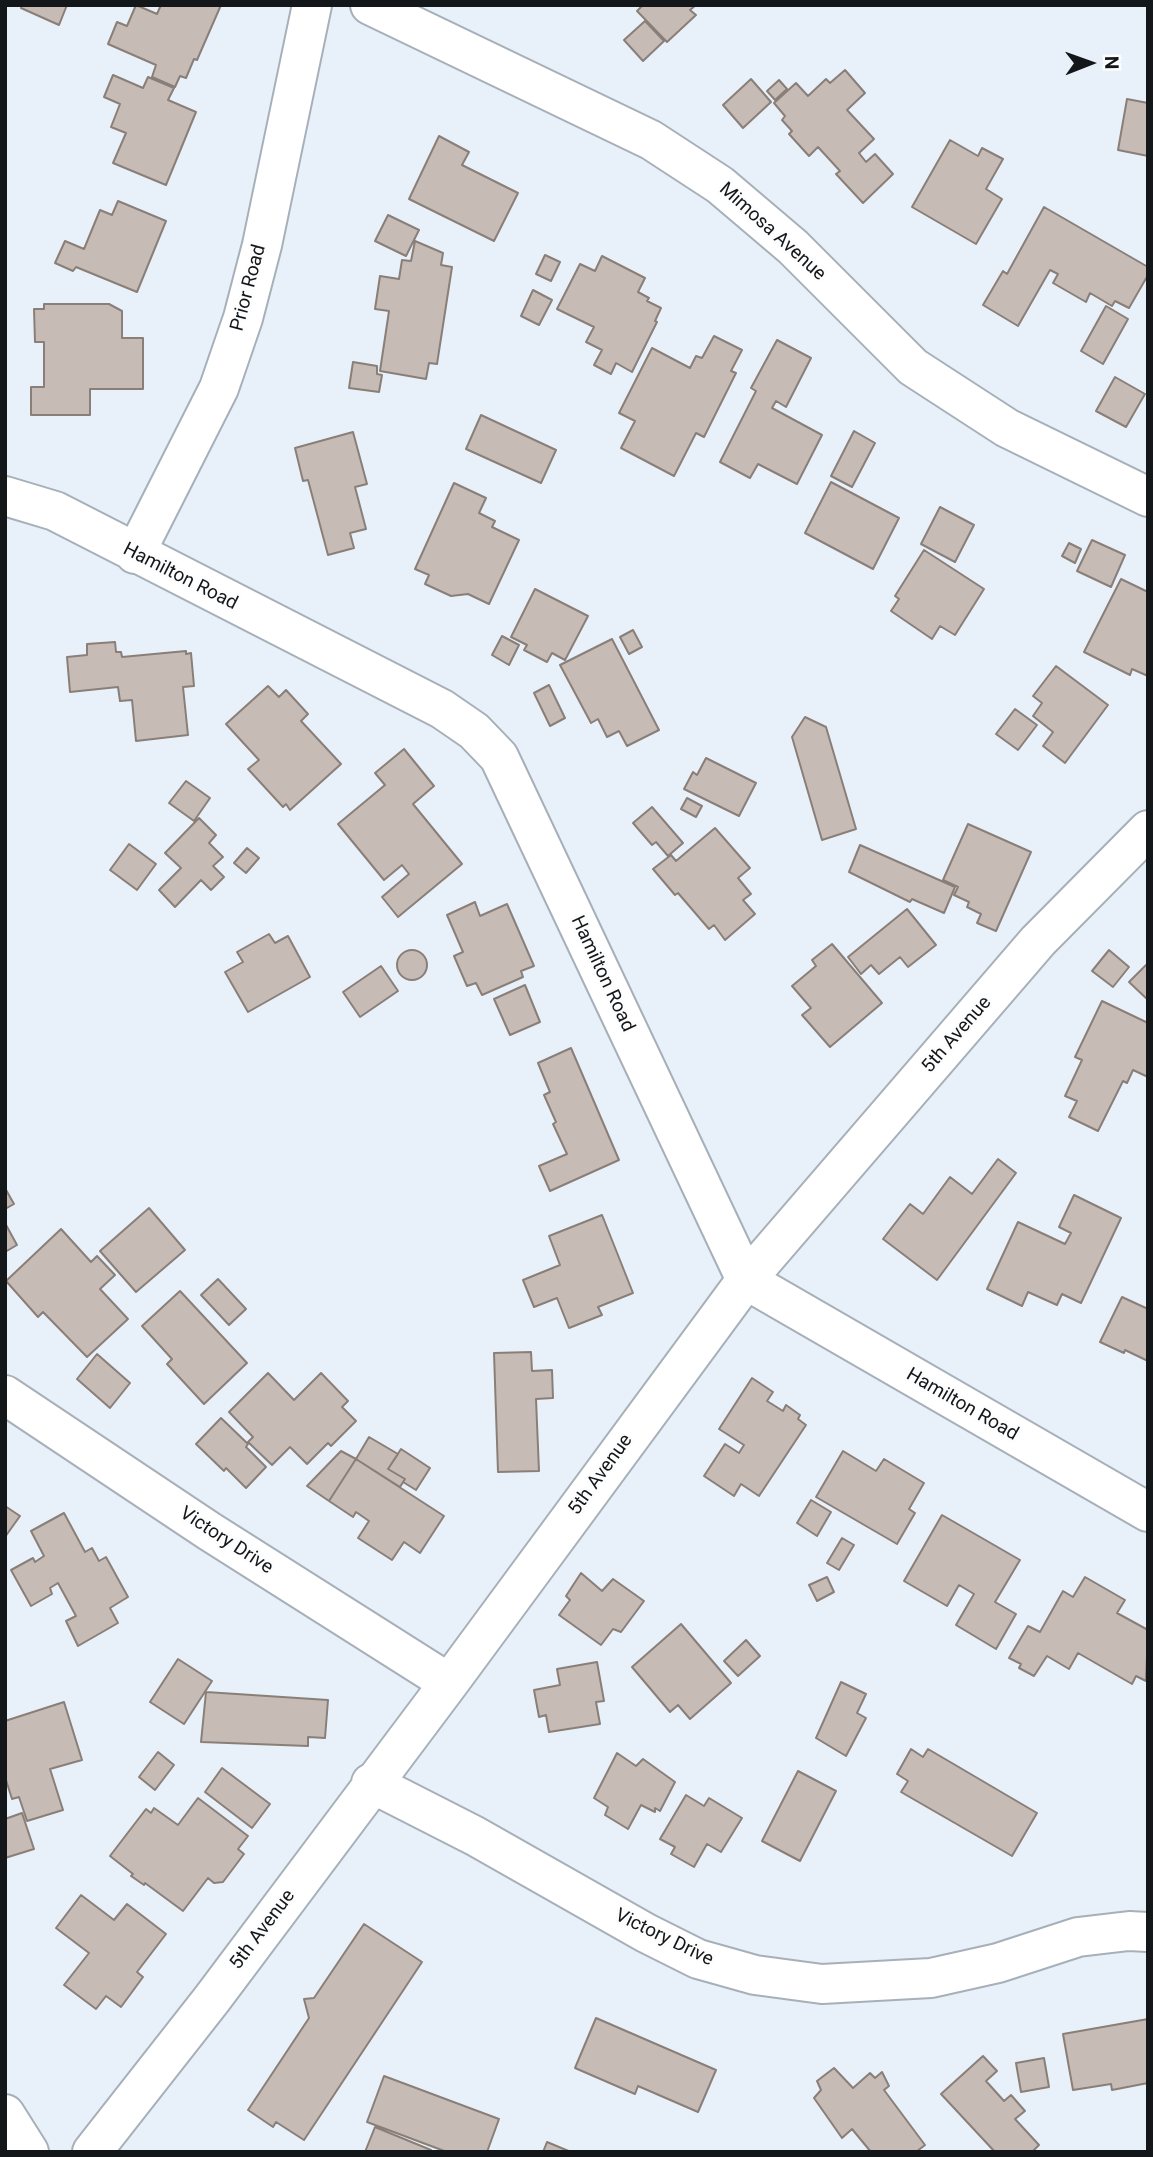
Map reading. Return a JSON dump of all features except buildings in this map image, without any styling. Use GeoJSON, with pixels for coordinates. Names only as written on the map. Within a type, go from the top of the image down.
{"type":"FeatureCollection","features":[{"type":"Feature","properties":{"kind":"street","name":"Prior Road"},"geometry":{"type":"LineString","coordinates":[[135,554],[219,388],[243,318],[262,245],[312,5]]}},
{"type":"Feature","properties":{"kind":"street","name":"Mimosa Avenue"},"geometry":{"type":"LineString","coordinates":[[370,5],[651,140],[720,185],[793,247],[913,367],[1007,428],[1148,497]]}},
{"type":"Feature","properties":{"kind":"street","name":"Hamilton Road"},"geometry":{"type":"LineString","coordinates":[[5,496],[55,511],[442,709],[474,731],[499,757],[746,1280],[1148,1513]]}},
{"type":"Feature","properties":{"kind":"street","name":"5th Avenue"},"geometry":{"type":"LineString","coordinates":[[92,2152],[212,1998],[449,1683],[746,1280],[1038,941],[1148,830]]}},
{"type":"Feature","properties":{"kind":"street","name":"Victory Drive"},"geometry":{"type":"LineString","coordinates":[[5,1395],[209,1531],[449,1683]]}},
{"type":"Feature","properties":{"kind":"street","name":"Victory Drive"},"geometry":{"type":"LineString","coordinates":[[372,1783],[475,1836],[698,1959],[755,1975],[822,1984],[931,1978],[998,1963],[1078,1937],[1129,1931],[1148,1932]]}},
{"type":"Feature","properties":{"kind":"street"},"geometry":{"type":"LineString","coordinates":[[5,2114],[29,2152]]}}]}
